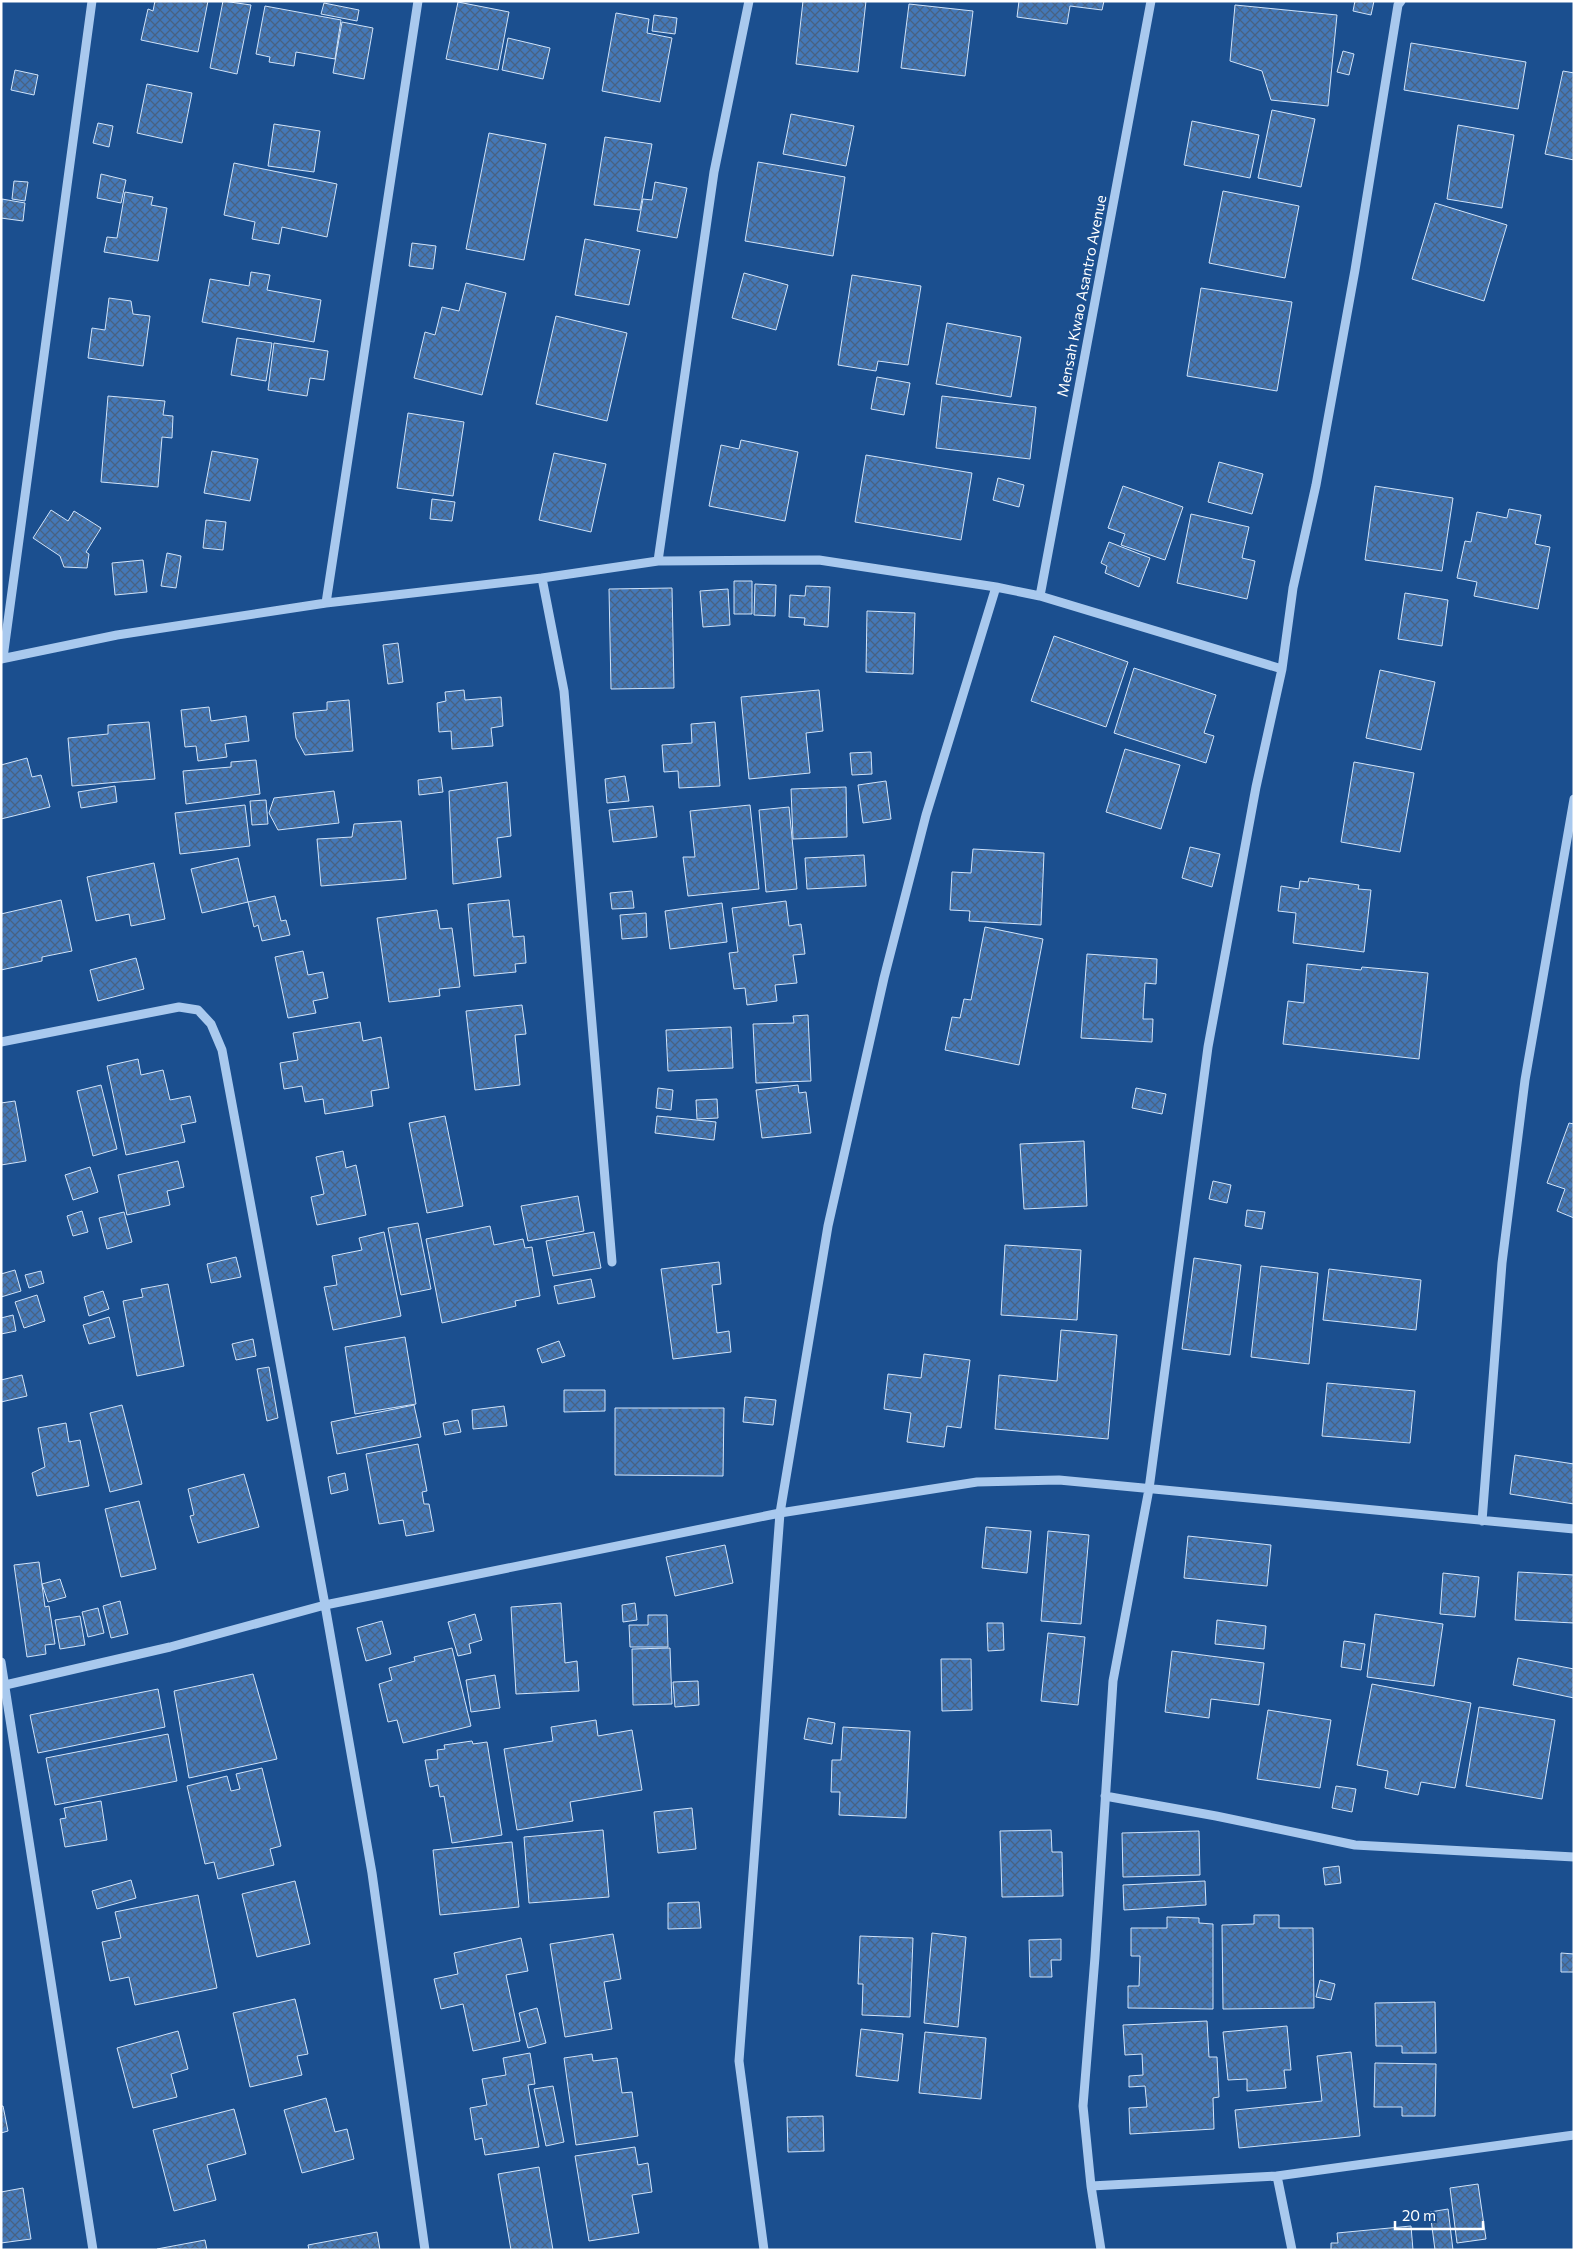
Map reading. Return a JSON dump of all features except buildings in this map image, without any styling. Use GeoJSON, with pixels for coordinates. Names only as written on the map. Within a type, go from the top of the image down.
{"type":"FeatureCollection","features":[{"type":"Feature","properties":{"kind":"street"},"geometry":{"type":"LineString","coordinates":[[92,1],[2,658],[117,635],[326,603],[542,578],[658,561],[819,560],[996,586],[1040,596],[1282,669]]}},
{"type":"Feature","properties":{"kind":"street"},"geometry":{"type":"LineString","coordinates":[[326,603],[418,1]]}},
{"type":"Feature","properties":{"kind":"street"},"geometry":{"type":"LineString","coordinates":[[658,561],[714,172],[749,1]]}},
{"type":"Feature","properties":{"kind":"street","name":"Mensah Kwao Asantro Avenue"},"geometry":{"type":"LineString","coordinates":[[1040,596],[1151,1]]}},
{"type":"Feature","properties":{"kind":"street"},"geometry":{"type":"LineString","coordinates":[[1100,2250],[1083,2106],[1096,1957],[1113,1680],[1149,1489],[1208,1047],[1254,796],[1282,669],[1293,588],[1316,485],[1398,5],[1401,1]]}},
{"type":"Feature","properties":{"kind":"street"},"geometry":{"type":"LineString","coordinates":[[542,578],[564,691],[612,1262]]}},
{"type":"Feature","properties":{"kind":"street"},"geometry":{"type":"LineString","coordinates":[[764,2250],[739,2061],[780,1513],[828,1226],[882,987],[926,815],[996,586]]}},
{"type":"Feature","properties":{"kind":"street"},"geometry":{"type":"LineString","coordinates":[[1482,1521],[1502,1263],[1525,1080],[1574,799]]}},
{"type":"Feature","properties":{"kind":"street"},"geometry":{"type":"LineString","coordinates":[[1,1042],[179,1007],[198,1010],[211,1024],[222,1050],[325,1605],[372,1874],[425,2250]]}},
{"type":"Feature","properties":{"kind":"street"},"geometry":{"type":"LineString","coordinates":[[4,1686],[170,1647],[325,1605],[780,1513],[977,1482],[1059,1480],[1574,1529]]}},
{"type":"Feature","properties":{"kind":"street"},"geometry":{"type":"LineString","coordinates":[[1,1662],[93,2250]]}},
{"type":"Feature","properties":{"kind":"street"},"geometry":{"type":"LineString","coordinates":[[1105,1796],[1216,1816],[1355,1845],[1574,1857]]}},
{"type":"Feature","properties":{"kind":"street"},"geometry":{"type":"LineString","coordinates":[[1091,2186],[1276,2176],[1574,2135]]}},
{"type":"Feature","properties":{"kind":"street"},"geometry":{"type":"LineString","coordinates":[[1276,2176],[1292,2250]]}}]}
